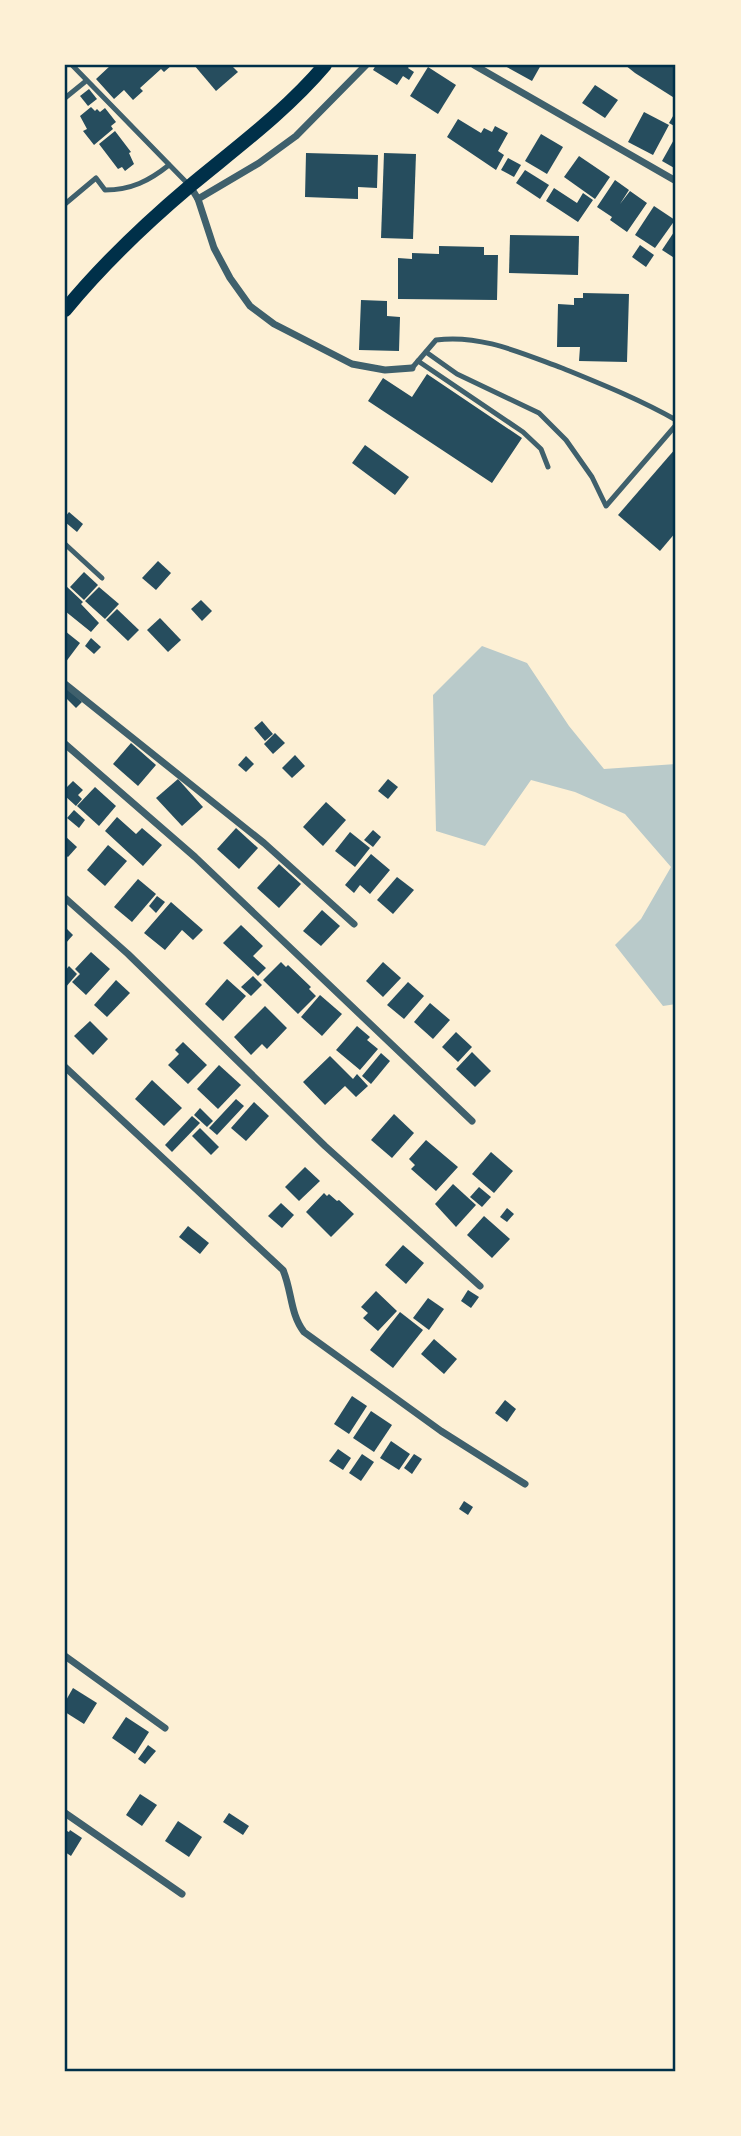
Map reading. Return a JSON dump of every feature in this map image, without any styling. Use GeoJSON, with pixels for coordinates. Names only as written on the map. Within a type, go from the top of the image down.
{"type":"FeatureCollection","features":[{"type":"Feature","properties":{"kind":"main road"},"geometry":{"type":"LineString","coordinates":[[67,303],[122,247],[194,193],[286,107],[325,65]]}},
{"type":"Feature","properties":{"kind":"street"},"geometry":{"type":"LineString","coordinates":[[366,65],[296,136],[259,163],[194,193],[214,248],[230,278],[250,306],[274,324],[352,364],[385,370],[412,368]]}},
{"type":"Feature","properties":{"kind":"street"},"geometry":{"type":"LineString","coordinates":[[479,66],[676,181]]}},
{"type":"Feature","properties":{"kind":"street"},"geometry":{"type":"LineString","coordinates":[[65,684],[264,843],[354,924]]}},
{"type":"Feature","properties":{"kind":"street"},"geometry":{"type":"LineString","coordinates":[[65,744],[195,857],[472,1121]]}},
{"type":"Feature","properties":{"kind":"street"},"geometry":{"type":"LineString","coordinates":[[65,898],[128,954],[324,1146],[480,1286]]}},
{"type":"Feature","properties":{"kind":"street"},"geometry":{"type":"LineString","coordinates":[[65,1068],[283,1270],[289,1284],[297,1324],[304,1332],[441,1431],[525,1484]]}},
{"type":"Feature","properties":{"kind":"street"},"geometry":{"type":"LineString","coordinates":[[65,1656],[164,1728]]}},
{"type":"Feature","properties":{"kind":"street"},"geometry":{"type":"LineString","coordinates":[[65,1813],[182,1894]]}},
{"type":"Feature","properties":{"kind":"lane"},"geometry":{"type":"LineString","coordinates":[[72,65],[194,193]]}},
{"type":"Feature","properties":{"kind":"lane"},"geometry":{"type":"LineString","coordinates":[[78,72],[85,65]]}},
{"type":"Feature","properties":{"kind":"lane"},"geometry":{"type":"LineString","coordinates":[[65,98],[86,81]]}},
{"type":"Feature","properties":{"kind":"lane"},"geometry":{"type":"LineString","coordinates":[[65,204],[96,178],[105,190],[122,190],[155,176],[169,165]]}},
{"type":"Feature","properties":{"kind":"lane"},"geometry":{"type":"LineString","coordinates":[[412,368],[436,340],[456,337],[485,341],[638,398],[676,420]]}},
{"type":"Feature","properties":{"kind":"lane"},"geometry":{"type":"LineString","coordinates":[[426,352],[457,374],[539,413],[566,440],[592,477],[606,506],[676,425]]}},
{"type":"Feature","properties":{"kind":"lane"},"geometry":{"type":"LineString","coordinates":[[418,361],[523,432],[541,449],[548,467]]}},
{"type":"Feature","properties":{"kind":"lane"},"geometry":{"type":"LineString","coordinates":[[65,544],[102,578]]}},
{"type":"Feature","properties":{"kind":"shaded area"},"geometry":{"type":"Polygon","coordinates":[[[482,646],[527,663],[569,726],[604,769],[676,764],[676,1004],[663,1006],[615,945],[641,919],[671,867],[625,814],[575,792],[531,780],[485,846],[436,831],[433,695],[482,646]]]}},
{"type":"Feature","properties":{"kind":"building"},"geometry":{"type":"Polygon","coordinates":[[[111,65],[172,65],[164,72],[161,69],[140,88],[143,91],[133,100],[124,90],[114,99],[96,79],[111,65]]]}},
{"type":"Feature","properties":{"kind":"building"},"geometry":{"type":"Polygon","coordinates":[[[194,65],[231,65],[238,72],[216,91],[194,65]]]}},
{"type":"Feature","properties":{"kind":"building"},"geometry":{"type":"Polygon","coordinates":[[[376,65],[410,65],[408,68],[414,72],[409,80],[403,76],[397,85],[373,70],[376,65]]]}},
{"type":"Feature","properties":{"kind":"building"},"geometry":{"type":"Polygon","coordinates":[[[503,65],[541,65],[532,81],[503,65]]]}},
{"type":"Feature","properties":{"kind":"building"},"geometry":{"type":"Polygon","coordinates":[[[625,65],[676,65],[676,99],[635,73],[625,65]]]}},
{"type":"Feature","properties":{"kind":"building"},"geometry":{"type":"Polygon","coordinates":[[[428,67],[456,85],[438,114],[410,96],[428,67]]]}},
{"type":"Feature","properties":{"kind":"building"},"geometry":{"type":"Polygon","coordinates":[[[595,85],[618,100],[605,118],[582,103],[595,85]]]}},
{"type":"Feature","properties":{"kind":"building"},"geometry":{"type":"Polygon","coordinates":[[[89,89],[97,99],[88,106],[80,96],[89,89]]]}},
{"type":"Feature","properties":{"kind":"building"},"geometry":{"type":"Polygon","coordinates":[[[91,107],[100,112],[105,108],[116,122],[111,126],[113,129],[94,145],[83,131],[87,129],[80,116],[91,107]]]}},
{"type":"Feature","properties":{"kind":"building"},"geometry":{"type":"Polygon","coordinates":[[[676,111],[676,127],[669,123],[676,111]]]}},
{"type":"Feature","properties":{"kind":"building"},"geometry":{"type":"Polygon","coordinates":[[[644,112],[669,125],[653,155],[628,142],[644,112]]]}},
{"type":"Feature","properties":{"kind":"building"},"geometry":{"type":"Polygon","coordinates":[[[458,119],[481,133],[484,128],[492,132],[495,126],[508,133],[498,151],[504,155],[496,170],[447,137],[458,119]]]}},
{"type":"Feature","properties":{"kind":"building"},"geometry":{"type":"Polygon","coordinates":[[[115,131],[131,152],[129,153],[134,164],[125,171],[122,167],[118,169],[99,144],[115,131]]]}},
{"type":"Feature","properties":{"kind":"building"},"geometry":{"type":"Polygon","coordinates":[[[541,134],[563,147],[547,174],[525,161],[541,134]]]}},
{"type":"Feature","properties":{"kind":"building"},"geometry":{"type":"Polygon","coordinates":[[[676,136],[676,169],[662,161],[676,136]]]}},
{"type":"Feature","properties":{"kind":"building"},"geometry":{"type":"Polygon","coordinates":[[[306,153],[378,155],[377,188],[358,187],[358,199],[305,197],[306,153]]]}},
{"type":"Feature","properties":{"kind":"building"},"geometry":{"type":"Polygon","coordinates":[[[384,153],[416,154],[413,239],[381,238],[384,153]]]}},
{"type":"Feature","properties":{"kind":"building"},"geometry":{"type":"Polygon","coordinates":[[[579,156],[610,177],[595,199],[564,177],[579,156]]]}},
{"type":"Feature","properties":{"kind":"building"},"geometry":{"type":"Polygon","coordinates":[[[508,158],[521,165],[514,177],[501,170],[508,158]]]}},
{"type":"Feature","properties":{"kind":"building"},"geometry":{"type":"Polygon","coordinates":[[[525,170],[549,185],[540,199],[516,183],[525,170]]]}},
{"type":"Feature","properties":{"kind":"building"},"geometry":{"type":"Polygon","coordinates":[[[615,180],[629,190],[620,204],[630,191],[647,203],[627,232],[597,207],[615,180]]]}},
{"type":"Feature","properties":{"kind":"building"},"geometry":{"type":"Polygon","coordinates":[[[554,188],[577,203],[583,193],[593,200],[578,222],[546,201],[554,188]]]}},
{"type":"Feature","properties":{"kind":"building"},"geometry":{"type":"Polygon","coordinates":[[[654,206],[675,220],[655,248],[635,235],[654,206]]]}},
{"type":"Feature","properties":{"kind":"building"},"geometry":{"type":"Polygon","coordinates":[[[676,229],[676,259],[662,250],[676,229]]]}},
{"type":"Feature","properties":{"kind":"building"},"geometry":{"type":"Polygon","coordinates":[[[510,235],[579,236],[578,275],[509,273],[510,235]]]}},
{"type":"Feature","properties":{"kind":"building"},"geometry":{"type":"Polygon","coordinates":[[[640,245],[654,255],[646,267],[632,257],[640,245]]]}},
{"type":"Feature","properties":{"kind":"building"},"geometry":{"type":"Polygon","coordinates":[[[439,246],[484,247],[484,255],[498,255],[497,300],[398,299],[398,258],[412,259],[412,253],[439,254],[439,246]]]}},
{"type":"Feature","properties":{"kind":"building"},"geometry":{"type":"Polygon","coordinates":[[[583,293],[629,294],[627,362],[579,361],[580,347],[557,347],[558,304],[574,305],[574,298],[583,298],[583,293]]]}},
{"type":"Feature","properties":{"kind":"building"},"geometry":{"type":"Polygon","coordinates":[[[361,300],[387,301],[387,316],[400,317],[399,351],[359,350],[361,300]]]}},
{"type":"Feature","properties":{"kind":"building"},"geometry":{"type":"Polygon","coordinates":[[[427,374],[522,438],[492,483],[368,401],[383,378],[412,397],[427,374]]]}},
{"type":"Feature","properties":{"kind":"building"},"geometry":{"type":"Polygon","coordinates":[[[365,445],[409,477],[395,495],[352,463],[365,445]]]}},
{"type":"Feature","properties":{"kind":"building"},"geometry":{"type":"Polygon","coordinates":[[[676,448],[676,532],[660,551],[618,515],[676,448]]]}},
{"type":"Feature","properties":{"kind":"building"},"geometry":{"type":"Polygon","coordinates":[[[69,512],[83,524],[77,532],[65,522],[69,512]]]}},
{"type":"Feature","properties":{"kind":"building"},"geometry":{"type":"Polygon","coordinates":[[[158,561],[171,573],[156,590],[142,578],[158,561]]]}},
{"type":"Feature","properties":{"kind":"building"},"geometry":{"type":"Polygon","coordinates":[[[84,572],[98,585],[84,600],[70,587],[84,572]]]}},
{"type":"Feature","properties":{"kind":"building"},"geometry":{"type":"Polygon","coordinates":[[[65,585],[99,623],[91,632],[65,611],[65,585]]]}},
{"type":"Feature","properties":{"kind":"building"},"geometry":{"type":"Polygon","coordinates":[[[99,587],[119,604],[105,619],[85,601],[99,587]]]}},
{"type":"Feature","properties":{"kind":"building"},"geometry":{"type":"Polygon","coordinates":[[[201,600],[212,611],[202,621],[191,609],[201,600]]]}},
{"type":"Feature","properties":{"kind":"building"},"geometry":{"type":"Polygon","coordinates":[[[117,609],[139,630],[128,641],[106,620],[117,609]]]}},
{"type":"Feature","properties":{"kind":"building"},"geometry":{"type":"Polygon","coordinates":[[[160,618],[181,640],[168,652],[147,630],[160,618]]]}},
{"type":"Feature","properties":{"kind":"building"},"geometry":{"type":"Polygon","coordinates":[[[65,631],[80,643],[65,663],[65,631]]]}},
{"type":"Feature","properties":{"kind":"building"},"geometry":{"type":"Polygon","coordinates":[[[91,638],[101,647],[94,654],[85,646],[91,638]]]}},
{"type":"Feature","properties":{"kind":"building"},"geometry":{"type":"Polygon","coordinates":[[[66,687],[82,702],[76,708],[65,697],[66,687]]]}},
{"type":"Feature","properties":{"kind":"building"},"geometry":{"type":"Polygon","coordinates":[[[262,721],[273,734],[265,741],[254,728],[262,721]]]}},
{"type":"Feature","properties":{"kind":"building"},"geometry":{"type":"Polygon","coordinates":[[[275,733],[285,743],[273,754],[264,744],[275,733]]]}},
{"type":"Feature","properties":{"kind":"building"},"geometry":{"type":"Polygon","coordinates":[[[131,743],[156,765],[138,786],[113,764],[131,743]]]}},
{"type":"Feature","properties":{"kind":"building"},"geometry":{"type":"Polygon","coordinates":[[[295,755],[305,766],[292,778],[282,768],[295,755]]]}},
{"type":"Feature","properties":{"kind":"building"},"geometry":{"type":"Polygon","coordinates":[[[246,756],[254,764],[246,772],[238,765],[246,756]]]}},
{"type":"Feature","properties":{"kind":"building"},"geometry":{"type":"Polygon","coordinates":[[[178,779],[203,807],[182,826],[156,798],[178,779]]]}},
{"type":"Feature","properties":{"kind":"building"},"geometry":{"type":"Polygon","coordinates":[[[388,779],[398,787],[388,799],[378,791],[388,779]]]}},
{"type":"Feature","properties":{"kind":"building"},"geometry":{"type":"Polygon","coordinates":[[[73,781],[83,790],[78,795],[82,799],[76,806],[65,796],[65,789],[73,781]]]}},
{"type":"Feature","properties":{"kind":"building"},"geometry":{"type":"Polygon","coordinates":[[[95,787],[116,806],[99,826],[77,806],[95,787]]]}},
{"type":"Feature","properties":{"kind":"building"},"geometry":{"type":"Polygon","coordinates":[[[326,802],[346,820],[323,846],[303,827],[326,802]]]}},
{"type":"Feature","properties":{"kind":"building"},"geometry":{"type":"Polygon","coordinates":[[[74,810],[85,820],[79,828],[67,818],[74,810]]]}},
{"type":"Feature","properties":{"kind":"building"},"geometry":{"type":"Polygon","coordinates":[[[117,817],[136,834],[142,828],[162,845],[143,866],[105,831],[117,817]]]}},
{"type":"Feature","properties":{"kind":"building"},"geometry":{"type":"Polygon","coordinates":[[[236,828],[258,848],[239,869],[217,849],[236,828]]]}},
{"type":"Feature","properties":{"kind":"building"},"geometry":{"type":"Polygon","coordinates":[[[373,830],[381,837],[373,847],[364,840],[373,830]]]}},
{"type":"Feature","properties":{"kind":"building"},"geometry":{"type":"Polygon","coordinates":[[[350,832],[370,848],[355,867],[335,851],[350,832]]]}},
{"type":"Feature","properties":{"kind":"building"},"geometry":{"type":"Polygon","coordinates":[[[65,836],[77,847],[68,857],[65,855],[65,836]]]}},
{"type":"Feature","properties":{"kind":"building"},"geometry":{"type":"Polygon","coordinates":[[[108,845],[127,861],[105,886],[87,870],[108,845]]]}},
{"type":"Feature","properties":{"kind":"building"},"geometry":{"type":"Polygon","coordinates":[[[371,854],[390,870],[370,894],[360,885],[354,893],[345,885],[371,854]]]}},
{"type":"Feature","properties":{"kind":"building"},"geometry":{"type":"Polygon","coordinates":[[[279,864],[301,884],[279,908],[257,888],[279,864]]]}},
{"type":"Feature","properties":{"kind":"building"},"geometry":{"type":"Polygon","coordinates":[[[397,877],[414,890],[393,914],[377,900],[397,877]]]}},
{"type":"Feature","properties":{"kind":"building"},"geometry":{"type":"Polygon","coordinates":[[[138,879],[156,894],[132,922],[114,907],[138,879]]]}},
{"type":"Feature","properties":{"kind":"building"},"geometry":{"type":"Polygon","coordinates":[[[157,896],[165,902],[156,913],[149,906],[157,896]]]}},
{"type":"Feature","properties":{"kind":"building"},"geometry":{"type":"Polygon","coordinates":[[[171,902],[203,930],[193,940],[182,930],[165,950],[144,933],[171,902]]]}},
{"type":"Feature","properties":{"kind":"building"},"geometry":{"type":"Polygon","coordinates":[[[322,910],[340,926],[321,946],[303,931],[322,910]]]}},
{"type":"Feature","properties":{"kind":"building"},"geometry":{"type":"Polygon","coordinates":[[[241,925],[263,946],[253,956],[266,968],[258,976],[223,943],[241,925]]]}},
{"type":"Feature","properties":{"kind":"building"},"geometry":{"type":"Polygon","coordinates":[[[65,927],[73,935],[65,944],[65,927]]]}},
{"type":"Feature","properties":{"kind":"building"},"geometry":{"type":"Polygon","coordinates":[[[91,952],[110,969],[86,995],[72,982],[80,974],[75,969],[91,952]]]}},
{"type":"Feature","properties":{"kind":"building"},"geometry":{"type":"Polygon","coordinates":[[[281,962],[286,967],[288,965],[311,987],[309,989],[316,996],[298,1014],[263,980],[281,962]]]}},
{"type":"Feature","properties":{"kind":"building"},"geometry":{"type":"Polygon","coordinates":[[[383,962],[401,978],[383,997],[366,981],[383,962]]]}},
{"type":"Feature","properties":{"kind":"building"},"geometry":{"type":"Polygon","coordinates":[[[69,966],[77,974],[65,988],[65,971],[69,966]]]}},
{"type":"Feature","properties":{"kind":"building"},"geometry":{"type":"Polygon","coordinates":[[[253,976],[262,985],[251,996],[241,987],[253,976]]]}},
{"type":"Feature","properties":{"kind":"building"},"geometry":{"type":"Polygon","coordinates":[[[227,979],[246,996],[223,1021],[205,1004],[227,979]]]}},
{"type":"Feature","properties":{"kind":"building"},"geometry":{"type":"Polygon","coordinates":[[[116,980],[130,993],[107,1017],[94,1005],[116,980]]]}},
{"type":"Feature","properties":{"kind":"building"},"geometry":{"type":"Polygon","coordinates":[[[408,982],[424,996],[404,1019],[387,1005],[408,982]]]}},
{"type":"Feature","properties":{"kind":"building"},"geometry":{"type":"Polygon","coordinates":[[[320,995],[342,1014],[322,1036],[301,1017],[320,995]]]}},
{"type":"Feature","properties":{"kind":"building"},"geometry":{"type":"Polygon","coordinates":[[[430,1003],[450,1020],[433,1039],[414,1022],[430,1003]]]}},
{"type":"Feature","properties":{"kind":"building"},"geometry":{"type":"Polygon","coordinates":[[[265,1006],[287,1028],[267,1049],[262,1044],[251,1055],[234,1037],[265,1006]]]}},
{"type":"Feature","properties":{"kind":"building"},"geometry":{"type":"Polygon","coordinates":[[[90,1021],[108,1039],[93,1055],[74,1036],[90,1021]]]}},
{"type":"Feature","properties":{"kind":"building"},"geometry":{"type":"Polygon","coordinates":[[[357,1026],[370,1037],[367,1040],[378,1049],[360,1070],[336,1050],[357,1026]]]}},
{"type":"Feature","properties":{"kind":"building"},"geometry":{"type":"Polygon","coordinates":[[[456,1032],[472,1047],[458,1062],[442,1047],[456,1032]]]}},
{"type":"Feature","properties":{"kind":"building"},"geometry":{"type":"Polygon","coordinates":[[[183,1042],[207,1065],[188,1084],[168,1065],[179,1054],[175,1050],[183,1042]]]}},
{"type":"Feature","properties":{"kind":"building"},"geometry":{"type":"Polygon","coordinates":[[[472,1052],[491,1071],[475,1087],[456,1069],[472,1052]]]}},
{"type":"Feature","properties":{"kind":"building"},"geometry":{"type":"Polygon","coordinates":[[[381,1053],[390,1061],[371,1084],[362,1076],[381,1053]]]}},
{"type":"Feature","properties":{"kind":"building"},"geometry":{"type":"Polygon","coordinates":[[[330,1056],[353,1079],[357,1074],[368,1086],[356,1097],[345,1086],[325,1105],[303,1082],[330,1056]]]}},
{"type":"Feature","properties":{"kind":"building"},"geometry":{"type":"Polygon","coordinates":[[[219,1065],[241,1085],[218,1109],[197,1089],[219,1065]]]}},
{"type":"Feature","properties":{"kind":"building"},"geometry":{"type":"Polygon","coordinates":[[[152,1080],[182,1108],[164,1126],[135,1099],[152,1080]]]}},
{"type":"Feature","properties":{"kind":"building"},"geometry":{"type":"Polygon","coordinates":[[[236,1099],[244,1106],[217,1135],[209,1128],[236,1099]]]}},
{"type":"Feature","properties":{"kind":"building"},"geometry":{"type":"Polygon","coordinates":[[[254,1102],[269,1116],[246,1141],[231,1128],[254,1102]]]}},
{"type":"Feature","properties":{"kind":"building"},"geometry":{"type":"Polygon","coordinates":[[[200,1108],[213,1121],[207,1127],[194,1115],[200,1108]]]}},
{"type":"Feature","properties":{"kind":"building"},"geometry":{"type":"Polygon","coordinates":[[[394,1114],[414,1133],[392,1158],[371,1140],[394,1114]]]}},
{"type":"Feature","properties":{"kind":"building"},"geometry":{"type":"Polygon","coordinates":[[[192,1116],[200,1123],[172,1152],[165,1145],[192,1116]]]}},
{"type":"Feature","properties":{"kind":"building"},"geometry":{"type":"Polygon","coordinates":[[[200,1128],[219,1147],[211,1155],[192,1136],[200,1128]]]}},
{"type":"Feature","properties":{"kind":"building"},"geometry":{"type":"Polygon","coordinates":[[[426,1140],[458,1167],[436,1191],[411,1169],[415,1165],[409,1159],[426,1140]]]}},
{"type":"Feature","properties":{"kind":"building"},"geometry":{"type":"Polygon","coordinates":[[[491,1152],[513,1171],[494,1193],[472,1174],[491,1152]]]}},
{"type":"Feature","properties":{"kind":"building"},"geometry":{"type":"Polygon","coordinates":[[[305,1167],[320,1181],[299,1201],[285,1187],[305,1167]]]}},
{"type":"Feature","properties":{"kind":"building"},"geometry":{"type":"Polygon","coordinates":[[[453,1184],[476,1205],[456,1227],[435,1204],[453,1184]]]}},
{"type":"Feature","properties":{"kind":"building"},"geometry":{"type":"Polygon","coordinates":[[[479,1187],[491,1197],[482,1207],[470,1197],[479,1187]]]}},
{"type":"Feature","properties":{"kind":"building"},"geometry":{"type":"Polygon","coordinates":[[[324,1193],[339,1200],[354,1214],[331,1237],[306,1212],[324,1193]]]}},
{"type":"Feature","properties":{"kind":"building"},"geometry":{"type":"Polygon","coordinates":[[[281,1203],[294,1215],[282,1228],[268,1216],[281,1203]]]}},
{"type":"Feature","properties":{"kind":"building"},"geometry":{"type":"Polygon","coordinates":[[[507,1208],[514,1214],[507,1222],[500,1217],[507,1208]]]}},
{"type":"Feature","properties":{"kind":"building"},"geometry":{"type":"Polygon","coordinates":[[[484,1216],[510,1239],[492,1258],[467,1235],[484,1216]]]}},
{"type":"Feature","properties":{"kind":"building"},"geometry":{"type":"Polygon","coordinates":[[[188,1226],[209,1243],[200,1254],[179,1237],[188,1226]]]}},
{"type":"Feature","properties":{"kind":"building"},"geometry":{"type":"Polygon","coordinates":[[[403,1245],[424,1263],[406,1284],[385,1265],[403,1245]]]}},
{"type":"Feature","properties":{"kind":"building"},"geometry":{"type":"Polygon","coordinates":[[[468,1290],[479,1297],[471,1308],[461,1301],[468,1290]]]}},
{"type":"Feature","properties":{"kind":"building"},"geometry":{"type":"Polygon","coordinates":[[[376,1291],[397,1311],[378,1331],[363,1318],[368,1313],[361,1307],[376,1291]]]}},
{"type":"Feature","properties":{"kind":"building"},"geometry":{"type":"Polygon","coordinates":[[[428,1298],[444,1309],[429,1330],[413,1318],[428,1298]]]}},
{"type":"Feature","properties":{"kind":"building"},"geometry":{"type":"Polygon","coordinates":[[[400,1312],[423,1330],[393,1368],[370,1350],[400,1312]]]}},
{"type":"Feature","properties":{"kind":"building"},"geometry":{"type":"Polygon","coordinates":[[[434,1339],[457,1359],[444,1374],[421,1354],[434,1339]]]}},
{"type":"Feature","properties":{"kind":"building"},"geometry":{"type":"Polygon","coordinates":[[[352,1396],[367,1406],[349,1434],[334,1424],[352,1396]]]}},
{"type":"Feature","properties":{"kind":"building"},"geometry":{"type":"Polygon","coordinates":[[[505,1400],[516,1409],[507,1422],[495,1413],[505,1400]]]}},
{"type":"Feature","properties":{"kind":"building"},"geometry":{"type":"Polygon","coordinates":[[[371,1411],[392,1425],[374,1452],[353,1438],[371,1411]]]}},
{"type":"Feature","properties":{"kind":"building"},"geometry":{"type":"Polygon","coordinates":[[[391,1441],[410,1454],[399,1470],[380,1458],[391,1441]]]}},
{"type":"Feature","properties":{"kind":"building"},"geometry":{"type":"Polygon","coordinates":[[[338,1449],[351,1458],[343,1470],[329,1461],[338,1449]]]}},
{"type":"Feature","properties":{"kind":"building"},"geometry":{"type":"Polygon","coordinates":[[[362,1454],[374,1462],[361,1481],[349,1473],[362,1454]]]}},
{"type":"Feature","properties":{"kind":"building"},"geometry":{"type":"Polygon","coordinates":[[[414,1454],[422,1459],[412,1474],[404,1468],[414,1454]]]}},
{"type":"Feature","properties":{"kind":"building"},"geometry":{"type":"Polygon","coordinates":[[[464,1501],[473,1507],[468,1515],[459,1509],[464,1501]]]}},
{"type":"Feature","properties":{"kind":"building"},"geometry":{"type":"Polygon","coordinates":[[[73,1688],[97,1703],[84,1724],[65,1712],[65,1702],[73,1688]]]}},
{"type":"Feature","properties":{"kind":"building"},"geometry":{"type":"Polygon","coordinates":[[[126,1717],[149,1732],[135,1754],[112,1738],[126,1717]]]}},
{"type":"Feature","properties":{"kind":"building"},"geometry":{"type":"Polygon","coordinates":[[[148,1745],[156,1751],[145,1764],[138,1759],[148,1745]]]}},
{"type":"Feature","properties":{"kind":"building"},"geometry":{"type":"Polygon","coordinates":[[[140,1794],[157,1805],[142,1826],[126,1815],[140,1794]]]}},
{"type":"Feature","properties":{"kind":"building"},"geometry":{"type":"Polygon","coordinates":[[[229,1813],[249,1826],[243,1835],[223,1822],[229,1813]]]}},
{"type":"Feature","properties":{"kind":"building"},"geometry":{"type":"Polygon","coordinates":[[[178,1821],[202,1837],[189,1857],[165,1841],[178,1821]]]}},
{"type":"Feature","properties":{"kind":"building"},"geometry":{"type":"Polygon","coordinates":[[[65,1830],[70,1830],[82,1838],[71,1856],[65,1852],[65,1830]]]}}]}
